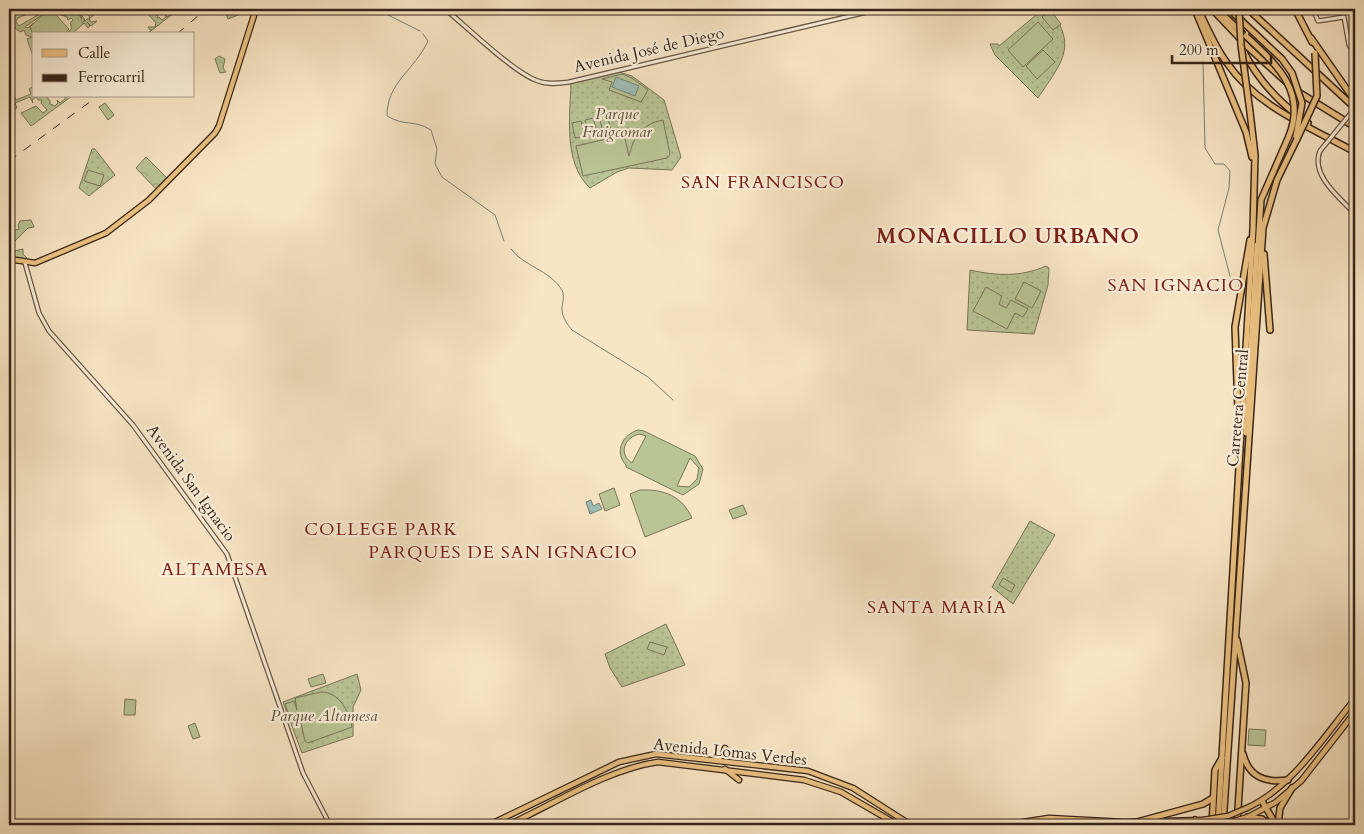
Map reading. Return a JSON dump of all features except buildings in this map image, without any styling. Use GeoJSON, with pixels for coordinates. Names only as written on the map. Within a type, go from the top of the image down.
{"type":"FeatureCollection","features":[{"type":"Feature","properties":{"kind":"highway"},"geometry":{"type":"LineString","coordinates":[[1197,9],[1226,63],[1247,87],[1267,103],[1355,152]]}},
{"type":"Feature","properties":{"kind":"highway"},"geometry":{"type":"LineString","coordinates":[[1197,9],[1246,132],[1254,171]]}},
{"type":"Feature","properties":{"kind":"highway"},"geometry":{"type":"LineString","coordinates":[[1212,9],[1295,90],[1355,127]]}},
{"type":"Feature","properties":{"kind":"highway"},"geometry":{"type":"LineString","coordinates":[[1218,9],[1276,64],[1289,87],[1294,116],[1294,137]]}},
{"type":"Feature","properties":{"kind":"highway"},"geometry":{"type":"LineString","coordinates":[[1229,9],[1282,59],[1298,84],[1302,103],[1294,137],[1262,200],[1257,245],[1254,316]]}},
{"type":"Feature","properties":{"kind":"highway","name":"Carretera Central"},"geometry":{"type":"LineString","coordinates":[[1221,825],[1254,316],[1253,228],[1255,154],[1241,45],[1240,9]]}},
{"type":"Feature","properties":{"kind":"highway"},"geometry":{"type":"LineString","coordinates":[[1248,9],[1355,108]]}},
{"type":"Feature","properties":{"kind":"highway","name":"Carretera Central"},"geometry":{"type":"LineString","coordinates":[[1221,825],[1223,756],[1240,480],[1262,235],[1268,207],[1292,149],[1294,137],[1316,96],[1315,53],[1311,38],[1295,9]]}},
{"type":"Feature","properties":{"kind":"highway"},"geometry":{"type":"LineString","coordinates":[[1311,38],[1355,101]]}},
{"type":"Feature","properties":{"kind":"highway"},"geometry":{"type":"LineString","coordinates":[[1241,45],[1253,68],[1269,90],[1286,107],[1325,135]]}},
{"type":"Feature","properties":{"kind":"highway"},"geometry":{"type":"LineString","coordinates":[[1240,480],[1238,477],[1235,327],[1253,228]]}},
{"type":"Feature","properties":{"kind":"highway"},"geometry":{"type":"LineString","coordinates":[[1262,235],[1270,330]]}},
{"type":"Feature","properties":{"kind":"highway"},"geometry":{"type":"LineString","coordinates":[[1235,628],[1246,683],[1237,825]]}},
{"type":"Feature","properties":{"kind":"highway"},"geometry":{"type":"LineString","coordinates":[[1242,750],[1246,765],[1257,777],[1270,781],[1288,780]]}},
{"type":"Feature","properties":{"kind":"highway"},"geometry":{"type":"LineString","coordinates":[[1212,825],[1215,770],[1223,756]]}},
{"type":"Feature","properties":{"kind":"highway"},"geometry":{"type":"LineString","coordinates":[[1277,825],[1280,808],[1292,788]]}},
{"type":"Feature","properties":{"kind":"highway"},"geometry":{"type":"LineString","coordinates":[[1137,822],[1203,804],[1213,798]]}},
{"type":"Feature","properties":{"kind":"highway"},"geometry":{"type":"LineString","coordinates":[[1262,801],[1277,825]]}},
{"type":"Feature","properties":{"kind":"highway"},"geometry":{"type":"LineString","coordinates":[[1248,816],[1262,819],[1270,825]]}},
{"type":"Feature","properties":{"kind":"highway"},"geometry":{"type":"LineString","coordinates":[[1170,825],[1192,823],[1195,820]]}},
{"type":"Feature","properties":{"kind":"main road"},"geometry":{"type":"LineString","coordinates":[[9,259],[25,263],[39,262],[106,233],[150,200],[215,133],[222,118],[256,9]]}},
{"type":"Feature","properties":{"kind":"main road"},"geometry":{"type":"LineString","coordinates":[[1004,825],[1048,818],[1137,822],[1203,820],[1228,816],[1262,801],[1288,780],[1355,700]]}},
{"type":"Feature","properties":{"kind":"main road"},"geometry":{"type":"LineString","coordinates":[[1221,825],[1266,808],[1292,788],[1300,781],[1355,712]]}},
{"type":"Feature","properties":{"kind":"main road"},"geometry":{"type":"LineString","coordinates":[[714,760],[723,755],[725,748]]}},
{"type":"Feature","properties":{"kind":"main road","name":"Avenida Lomas Verdes"},"geometry":{"type":"LineString","coordinates":[[488,825],[619,762],[642,756],[667,754],[808,771],[853,788],[911,825]]}},
{"type":"Feature","properties":{"kind":"main road","name":"Avenida Lomas Verdes"},"geometry":{"type":"LineString","coordinates":[[508,825],[608,776],[634,767],[669,762],[804,780],[841,792],[898,825]]}},
{"type":"Feature","properties":{"kind":"main road"},"geometry":{"type":"LineString","coordinates":[[724,769],[738,780]]}},
{"type":"Feature","properties":{"kind":"main road"},"geometry":{"type":"LineString","coordinates":[[888,819],[893,825]]}},
{"type":"Feature","properties":{"kind":"street"},"geometry":{"type":"LineString","coordinates":[[9,14],[20,9]]}},
{"type":"Feature","properties":{"kind":"street","name":"Avenida José de Diego"},"geometry":{"type":"LineString","coordinates":[[446,9],[519,70],[540,82],[552,84],[569,82],[880,9]]}},
{"type":"Feature","properties":{"kind":"street"},"geometry":{"type":"LineString","coordinates":[[1313,9],[1316,18],[1320,21],[1344,17],[1349,45],[1355,52]]}},
{"type":"Feature","properties":{"kind":"street"},"geometry":{"type":"LineString","coordinates":[[1355,108],[1320,151],[1317,163],[1320,174],[1355,214]]}},
{"type":"Feature","properties":{"kind":"street","name":"Avenida San Ignacio"},"geometry":{"type":"LineString","coordinates":[[25,263],[39,312],[49,331],[133,424],[227,554],[303,772],[330,825]]}},
{"type":"Feature","properties":{"kind":"green space"},"geometry":{"type":"Polygon","coordinates":[[[41,9],[45,9],[42,15],[25,27],[28,28],[33,23],[30,27],[32,37],[26,35],[24,30],[20,32],[15,28],[12,20],[14,16],[23,11],[25,15],[18,18],[16,22],[19,26],[41,13],[41,9]]]}},
{"type":"Feature","properties":{"kind":"green space"},"geometry":{"type":"Polygon","coordinates":[[[56,9],[64,16],[53,12],[56,9]]]}},
{"type":"Feature","properties":{"kind":"green space"},"geometry":{"type":"Polygon","coordinates":[[[74,9],[85,20],[82,23],[90,17],[87,13],[93,9],[101,9],[89,19],[91,22],[97,21],[91,26],[87,22],[90,26],[88,28],[84,23],[74,32],[68,32],[72,28],[70,23],[73,20],[71,18],[68,20],[64,16],[74,9]]]}},
{"type":"Feature","properties":{"kind":"green space"},"geometry":{"type":"Polygon","coordinates":[[[179,9],[150,32],[152,30],[148,27],[155,27],[156,23],[148,14],[152,10],[158,16],[157,18],[159,17],[162,20],[166,17],[165,14],[167,17],[172,13],[170,10],[172,12],[179,9]]]}},
{"type":"Feature","properties":{"kind":"green space"},"geometry":{"type":"Polygon","coordinates":[[[224,9],[243,9],[243,13],[228,19],[224,9]]]}},
{"type":"Feature","properties":{"kind":"green space"},"geometry":{"type":"Polygon","coordinates":[[[48,10],[55,14],[69,29],[66,32],[32,32],[30,27],[48,10]]]}},
{"type":"Feature","properties":{"kind":"green space"},"geometry":{"type":"Polygon","coordinates":[[[1042,10],[1045,14],[1050,10],[1059,23],[1065,45],[1059,65],[1038,98],[995,55],[990,44],[998,44],[999,46],[1042,10]]]}},
{"type":"Feature","properties":{"kind":"green space"},"geometry":{"type":"Polygon","coordinates":[[[1050,10],[1061,24],[1053,30],[1042,17],[1050,10]]]}},
{"type":"Feature","properties":{"kind":"green space"},"geometry":{"type":"Polygon","coordinates":[[[1038,22],[1053,39],[1023,67],[1008,50],[1038,22]]]}},
{"type":"Feature","properties":{"kind":"green space"},"geometry":{"type":"Polygon","coordinates":[[[32,37],[32,53],[27,39],[32,37]]]}},
{"type":"Feature","properties":{"kind":"green space"},"geometry":{"type":"Polygon","coordinates":[[[1043,50],[1055,62],[1037,79],[1026,66],[1043,50]]]}},
{"type":"Feature","properties":{"kind":"green space"},"geometry":{"type":"Polygon","coordinates":[[[219,56],[225,59],[223,68],[226,72],[220,73],[215,59],[219,56]]]}},
{"type":"Feature","properties":{"kind":"green space","name":"Parque Fraigcomar"},"geometry":{"type":"Polygon","coordinates":[[[619,72],[632,76],[664,100],[681,157],[672,170],[629,168],[617,172],[590,188],[581,178],[572,152],[569,124],[571,83],[619,72]]]}},
{"type":"Feature","properties":{"kind":"green space"},"geometry":{"type":"Polygon","coordinates":[[[622,74],[632,78],[648,90],[641,102],[609,90],[612,82],[602,79],[622,74]]]}},
{"type":"Feature","properties":{"kind":"green space"},"geometry":{"type":"Polygon","coordinates":[[[32,87],[32,98],[35,98],[32,100],[33,103],[30,97],[15,103],[17,108],[9,112],[9,108],[11,110],[14,108],[9,97],[14,95],[16,100],[31,94],[29,89],[32,87]]]}},
{"type":"Feature","properties":{"kind":"green space"},"geometry":{"type":"Polygon","coordinates":[[[37,98],[48,98],[50,104],[55,106],[58,103],[57,100],[60,103],[66,98],[69,98],[31,126],[21,113],[36,106],[43,113],[47,110],[41,103],[42,100],[37,98]]]}},
{"type":"Feature","properties":{"kind":"green space"},"geometry":{"type":"Polygon","coordinates":[[[105,103],[114,115],[108,120],[99,107],[105,103]]]}},
{"type":"Feature","properties":{"kind":"green space"},"geometry":{"type":"Polygon","coordinates":[[[607,115],[611,130],[603,132],[599,117],[607,115]]]}},
{"type":"Feature","properties":{"kind":"green space"},"geometry":{"type":"Polygon","coordinates":[[[593,118],[597,133],[589,135],[585,120],[593,118]]]}},
{"type":"Feature","properties":{"kind":"green space"},"geometry":{"type":"Polygon","coordinates":[[[663,120],[670,154],[667,158],[583,176],[576,146],[624,135],[629,156],[633,142],[640,132],[650,124],[663,120]]]}},
{"type":"Feature","properties":{"kind":"green space"},"geometry":{"type":"Polygon","coordinates":[[[581,121],[585,136],[575,138],[572,123],[581,121]]]}},
{"type":"Feature","properties":{"kind":"green space"},"geometry":{"type":"Polygon","coordinates":[[[92,149],[95,149],[115,175],[89,196],[79,188],[92,149]]]}},
{"type":"Feature","properties":{"kind":"green space"},"geometry":{"type":"Polygon","coordinates":[[[146,157],[167,178],[156,189],[136,168],[146,157]]]}},
{"type":"Feature","properties":{"kind":"green space"},"geometry":{"type":"Polygon","coordinates":[[[88,170],[104,175],[100,186],[84,181],[88,170]]]}},
{"type":"Feature","properties":{"kind":"green space"},"geometry":{"type":"Polygon","coordinates":[[[31,220],[34,227],[28,228],[10,246],[14,251],[23,249],[26,260],[9,257],[9,232],[19,229],[20,221],[31,220]]]}},
{"type":"Feature","properties":{"kind":"green space"},"geometry":{"type":"Polygon","coordinates":[[[1046,266],[1049,268],[1048,285],[1034,334],[967,330],[970,270],[1018,274],[1046,266]]]}},
{"type":"Feature","properties":{"kind":"green space"},"geometry":{"type":"Polygon","coordinates":[[[1024,282],[1041,291],[1032,308],[1015,299],[1024,282]]]}},
{"type":"Feature","properties":{"kind":"green space"},"geometry":{"type":"Polygon","coordinates":[[[986,287],[1002,296],[999,304],[1006,308],[1011,300],[1028,309],[1023,317],[1015,313],[1007,329],[973,311],[986,287]]]}},
{"type":"Feature","properties":{"kind":"green space"},"geometry":{"type":"Polygon","coordinates":[[[644,431],[695,456],[703,469],[699,484],[683,495],[626,467],[620,450],[624,440],[632,432],[644,431]],[[640,434],[630,439],[625,446],[625,455],[632,463],[646,436],[640,434]],[[690,458],[677,486],[689,487],[697,479],[699,468],[690,458]]]}},
{"type":"Feature","properties":{"kind":"green space"},"geometry":{"type":"Polygon","coordinates":[[[614,488],[620,505],[605,511],[599,494],[614,488]]]}},
{"type":"Feature","properties":{"kind":"green space"},"geometry":{"type":"Polygon","coordinates":[[[640,490],[657,491],[671,495],[683,504],[692,518],[645,537],[630,494],[640,490]]]}},
{"type":"Feature","properties":{"kind":"green space"},"geometry":{"type":"Polygon","coordinates":[[[743,505],[747,514],[733,519],[729,510],[743,505]]]}},
{"type":"Feature","properties":{"kind":"green space"},"geometry":{"type":"Polygon","coordinates":[[[1030,521],[1055,535],[1013,604],[992,587],[1030,521]]]}},
{"type":"Feature","properties":{"kind":"green space"},"geometry":{"type":"Polygon","coordinates":[[[1003,578],[1015,585],[1011,592],[999,585],[1003,578]]]}},
{"type":"Feature","properties":{"kind":"green space"},"geometry":{"type":"Polygon","coordinates":[[[666,624],[685,665],[622,687],[610,668],[605,654],[666,624]]]}},
{"type":"Feature","properties":{"kind":"green space"},"geometry":{"type":"Polygon","coordinates":[[[650,642],[667,647],[664,655],[647,649],[650,642]]]}},
{"type":"Feature","properties":{"kind":"green space"},"geometry":{"type":"Polygon","coordinates":[[[323,674],[326,683],[311,687],[308,679],[323,674]]]}},
{"type":"Feature","properties":{"kind":"green space","name":"Parque Altamesa"},"geometry":{"type":"Polygon","coordinates":[[[357,674],[361,690],[353,707],[353,736],[302,753],[283,702],[357,674]]]}},
{"type":"Feature","properties":{"kind":"green space"},"geometry":{"type":"Polygon","coordinates":[[[321,692],[333,695],[338,699],[346,709],[352,727],[308,743],[305,741],[299,715],[290,718],[285,704],[294,701],[297,710],[295,698],[321,692]]]}},
{"type":"Feature","properties":{"kind":"green space"},"geometry":{"type":"Polygon","coordinates":[[[125,699],[136,700],[135,715],[124,715],[125,699]]]}},
{"type":"Feature","properties":{"kind":"green space"},"geometry":{"type":"Polygon","coordinates":[[[195,723],[200,737],[193,739],[188,726],[195,723]]]}},
{"type":"Feature","properties":{"kind":"green space"},"geometry":{"type":"Polygon","coordinates":[[[1249,729],[1266,730],[1265,746],[1248,745],[1249,729]]]}},
{"type":"Feature","properties":{"kind":"water"},"geometry":{"type":"Polygon","coordinates":[[[616,77],[639,86],[635,96],[612,87],[616,77]]]}},
{"type":"Feature","properties":{"kind":"water"},"geometry":{"type":"Polygon","coordinates":[[[591,500],[593,506],[599,503],[602,509],[590,514],[586,502],[591,500]]]}},
{"type":"Feature","properties":{"kind":"waterway"},"geometry":{"type":"LineString","coordinates":[[376,9],[420,31]]}},
{"type":"Feature","properties":{"kind":"waterway"},"geometry":{"type":"LineString","coordinates":[[423,34],[428,41],[416,61],[391,94],[387,116],[431,130],[437,149],[435,164],[442,177],[495,215],[504,241]]}},
{"type":"Feature","properties":{"kind":"waterway"},"geometry":{"type":"LineString","coordinates":[[1203,62],[1205,148],[1215,164],[1224,164],[1230,171],[1229,188],[1218,230],[1230,276]]}},
{"type":"Feature","properties":{"kind":"waterway"},"geometry":{"type":"LineString","coordinates":[[511,249],[522,260],[557,283],[563,295],[563,315],[572,330],[648,377],[673,400]]}},
{"type":"Feature","properties":{"kind":"railway"},"geometry":{"type":"LineString","coordinates":[[179,32],[206,9]]}},
{"type":"Feature","properties":{"kind":"railway"},"geometry":{"type":"LineString","coordinates":[[9,161],[95,98]]}},
{"type":"Feature","properties":{"kind":"district","name":"SAN FRANCISCO"},"geometry":{"type":"Point","coordinates":[763,182]}},
{"type":"Feature","properties":{"kind":"district","name":"MONACILLO URBANO"},"geometry":{"type":"Point","coordinates":[1008,236]}},
{"type":"Feature","properties":{"kind":"district","name":"SAN IGNACIO"},"geometry":{"type":"Point","coordinates":[1176,285]}},
{"type":"Feature","properties":{"kind":"district","name":"COLLEGE PARK"},"geometry":{"type":"Point","coordinates":[381,529]}},
{"type":"Feature","properties":{"kind":"district","name":"PARQUES DE SAN IGNACIO"},"geometry":{"type":"Point","coordinates":[503,552]}},
{"type":"Feature","properties":{"kind":"district","name":"ALTAMESA"},"geometry":{"type":"Point","coordinates":[215,569]}},
{"type":"Feature","properties":{"kind":"district","name":"SANTA MARÍA"},"geometry":{"type":"Point","coordinates":[937,607]}}]}
